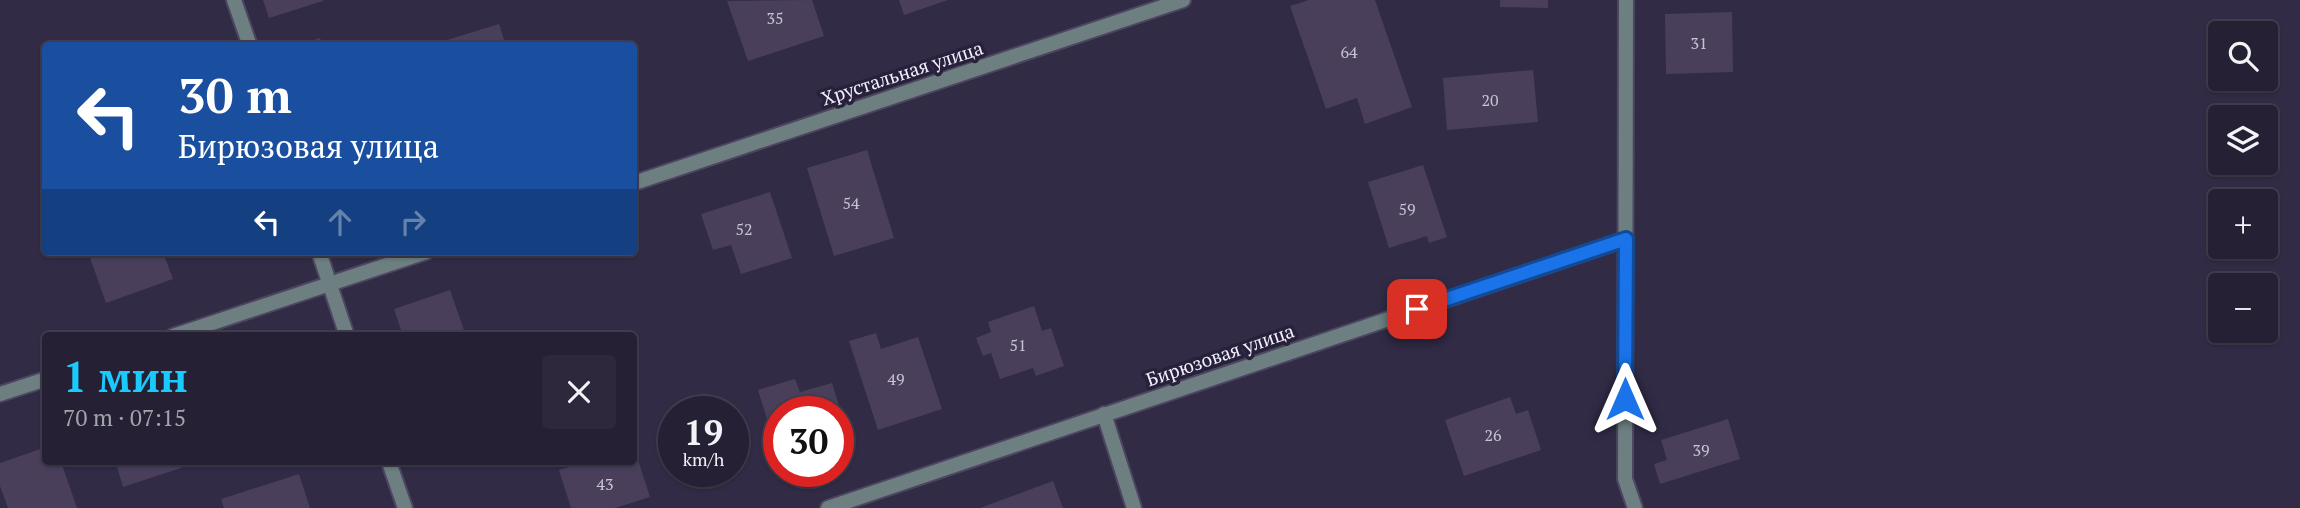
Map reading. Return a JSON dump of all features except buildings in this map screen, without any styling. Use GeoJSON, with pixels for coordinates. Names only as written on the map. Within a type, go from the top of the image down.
{"type":"FeatureCollection","features":[{"type":"Feature","properties":{"kind":"street"},"geometry":{"type":"LineString","coordinates":[[234,0],[249,42]]}},
{"type":"Feature","properties":{"kind":"street","name":"Хрустальная улица"},"geometry":{"type":"LineString","coordinates":[[637,182],[1183,0]]}},
{"type":"Feature","properties":{"kind":"street"},"geometry":{"type":"LineString","coordinates":[[1626,0],[1625,479],[1635,508]]}},
{"type":"Feature","properties":{"kind":"street","name":"Бирюзовая улица"},"geometry":{"type":"LineString","coordinates":[[828,508],[1626,239]]}},
{"type":"Feature","properties":{"kind":"street"},"geometry":{"type":"LineString","coordinates":[[320,256],[346,332]]}},
{"type":"Feature","properties":{"kind":"street"},"geometry":{"type":"LineString","coordinates":[[185,332],[414,256]]}},
{"type":"Feature","properties":{"kind":"street"},"geometry":{"type":"LineString","coordinates":[[0,394],[42,380]]}},
{"type":"Feature","properties":{"kind":"street"},"geometry":{"type":"LineString","coordinates":[[1104,414],[1134,508]]}},
{"type":"Feature","properties":{"kind":"street"},"geometry":{"type":"LineString","coordinates":[[390,465],[405,508]]}},
{"type":"Feature","properties":{"kind":"route"},"geometry":{"type":"LineString","coordinates":[[1417,309],[1626,239],[1625,399]]}}]}
